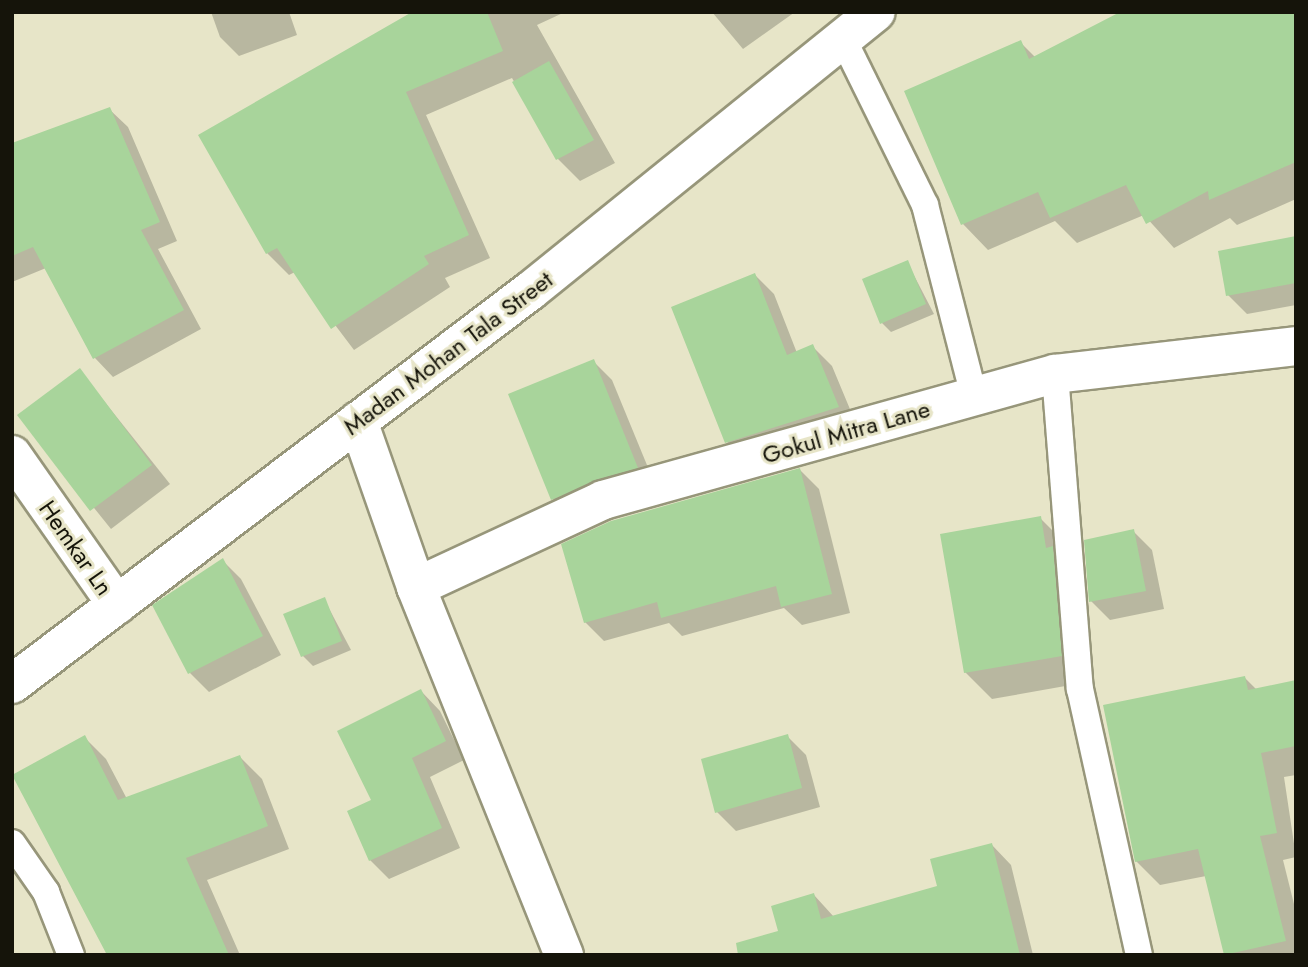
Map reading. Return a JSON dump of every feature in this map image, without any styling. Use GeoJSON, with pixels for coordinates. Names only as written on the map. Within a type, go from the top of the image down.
{"type":"FeatureCollection","features":[{"type":"Feature","properties":{"kind":"street","name":"Madan Mohan Tala Street"},"geometry":{"type":"LineString","coordinates":[[12,684],[530,291],[841,35],[876,12]]}},
{"type":"Feature","properties":{"kind":"street","name":"Gokul Mitra Lane"},"geometry":{"type":"LineString","coordinates":[[416,587],[603,500],[974,396],[1055,374],[1296,346]]}},
{"type":"Feature","properties":{"kind":"street"},"geometry":{"type":"LineString","coordinates":[[358,421],[416,587],[564,955]]}},
{"type":"Feature","properties":{"kind":"street","name":"Hemkar Ln"},"geometry":{"type":"LineString","coordinates":[[12,455],[117,605]]}},
{"type":"Feature","properties":{"kind":"lane"},"geometry":{"type":"LineString","coordinates":[[841,35],[925,205],[974,396]]}},
{"type":"Feature","properties":{"kind":"lane"},"geometry":{"type":"LineString","coordinates":[[1055,374],[1080,689],[1139,955]]}},
{"type":"Feature","properties":{"kind":"lane"},"geometry":{"type":"LineString","coordinates":[[12,843],[46,892],[71,955]]}},
{"type":"Feature","properties":{"kind":"building"},"geometry":{"type":"Polygon","coordinates":[[[412,12],[487,12],[503,51],[406,92],[469,235],[424,256],[429,264],[331,329],[277,248],[266,254],[198,135],[412,12]]]}},
{"type":"Feature","properties":{"kind":"building"},"geometry":{"type":"Polygon","coordinates":[[[1120,12],[1296,12],[1296,162],[1209,200],[1208,191],[1146,224],[1126,185],[1050,218],[1038,192],[961,225],[904,91],[1021,40],[1029,59],[1120,12]]]}},
{"type":"Feature","properties":{"kind":"building"},"geometry":{"type":"Polygon","coordinates":[[[549,61],[594,140],[556,160],[512,82],[549,61]]]}},
{"type":"Feature","properties":{"kind":"building"},"geometry":{"type":"Polygon","coordinates":[[[110,107],[160,222],[141,230],[184,310],[93,359],[33,247],[12,256],[12,143],[110,107]]]}},
{"type":"Feature","properties":{"kind":"building"},"geometry":{"type":"Polygon","coordinates":[[[1296,236],[1296,283],[1226,296],[1218,251],[1296,236]]]}},
{"type":"Feature","properties":{"kind":"building"},"geometry":{"type":"Polygon","coordinates":[[[908,260],[926,304],[880,324],[862,279],[908,260]]]}},
{"type":"Feature","properties":{"kind":"building"},"geometry":{"type":"Polygon","coordinates":[[[755,273],[787,355],[813,344],[839,407],[725,443],[671,307],[755,273]]]}},
{"type":"Feature","properties":{"kind":"building"},"geometry":{"type":"Polygon","coordinates":[[[594,359],[638,468],[551,500],[508,394],[594,359]]]}},
{"type":"Feature","properties":{"kind":"building"},"geometry":{"type":"Polygon","coordinates":[[[80,368],[152,465],[90,511],[17,415],[80,368]]]}},
{"type":"Feature","properties":{"kind":"building"},"geometry":{"type":"Polygon","coordinates":[[[800,468],[832,594],[781,607],[776,586],[661,618],[657,602],[584,623],[561,544],[611,521],[800,468]]]}},
{"type":"Feature","properties":{"kind":"building"},"geometry":{"type":"Polygon","coordinates":[[[1041,516],[1046,548],[1053,546],[1062,656],[964,673],[940,534],[1041,516]]]}},
{"type":"Feature","properties":{"kind":"building"},"geometry":{"type":"Polygon","coordinates":[[[1134,529],[1146,591],[1089,602],[1084,540],[1134,529]]]}},
{"type":"Feature","properties":{"kind":"building"},"geometry":{"type":"Polygon","coordinates":[[[223,558],[263,636],[188,674],[152,605],[223,558]]]}},
{"type":"Feature","properties":{"kind":"building"},"geometry":{"type":"Polygon","coordinates":[[[325,597],[342,641],[301,657],[283,614],[325,597]]]}},
{"type":"Feature","properties":{"kind":"building"},"geometry":{"type":"Polygon","coordinates":[[[1245,676],[1248,690],[1296,680],[1296,746],[1261,753],[1277,833],[1260,836],[1286,941],[1224,955],[1198,849],[1135,862],[1103,705],[1245,676]]]}},
{"type":"Feature","properties":{"kind":"building"},"geometry":{"type":"Polygon","coordinates":[[[421,689],[446,741],[412,758],[442,828],[369,861],[347,811],[371,800],[337,731],[421,689]]]}},
{"type":"Feature","properties":{"kind":"building"},"geometry":{"type":"Polygon","coordinates":[[[788,734],[802,788],[715,813],[701,759],[788,734]]]}},
{"type":"Feature","properties":{"kind":"building"},"geometry":{"type":"Polygon","coordinates":[[[85,735],[118,800],[240,755],[268,826],[186,858],[229,955],[107,955],[12,775],[85,735]]]}},
{"type":"Feature","properties":{"kind":"building"},"geometry":{"type":"Polygon","coordinates":[[[992,843],[1020,955],[738,955],[736,943],[778,931],[771,906],[814,893],[821,919],[937,886],[930,859],[992,843]]]}}]}
